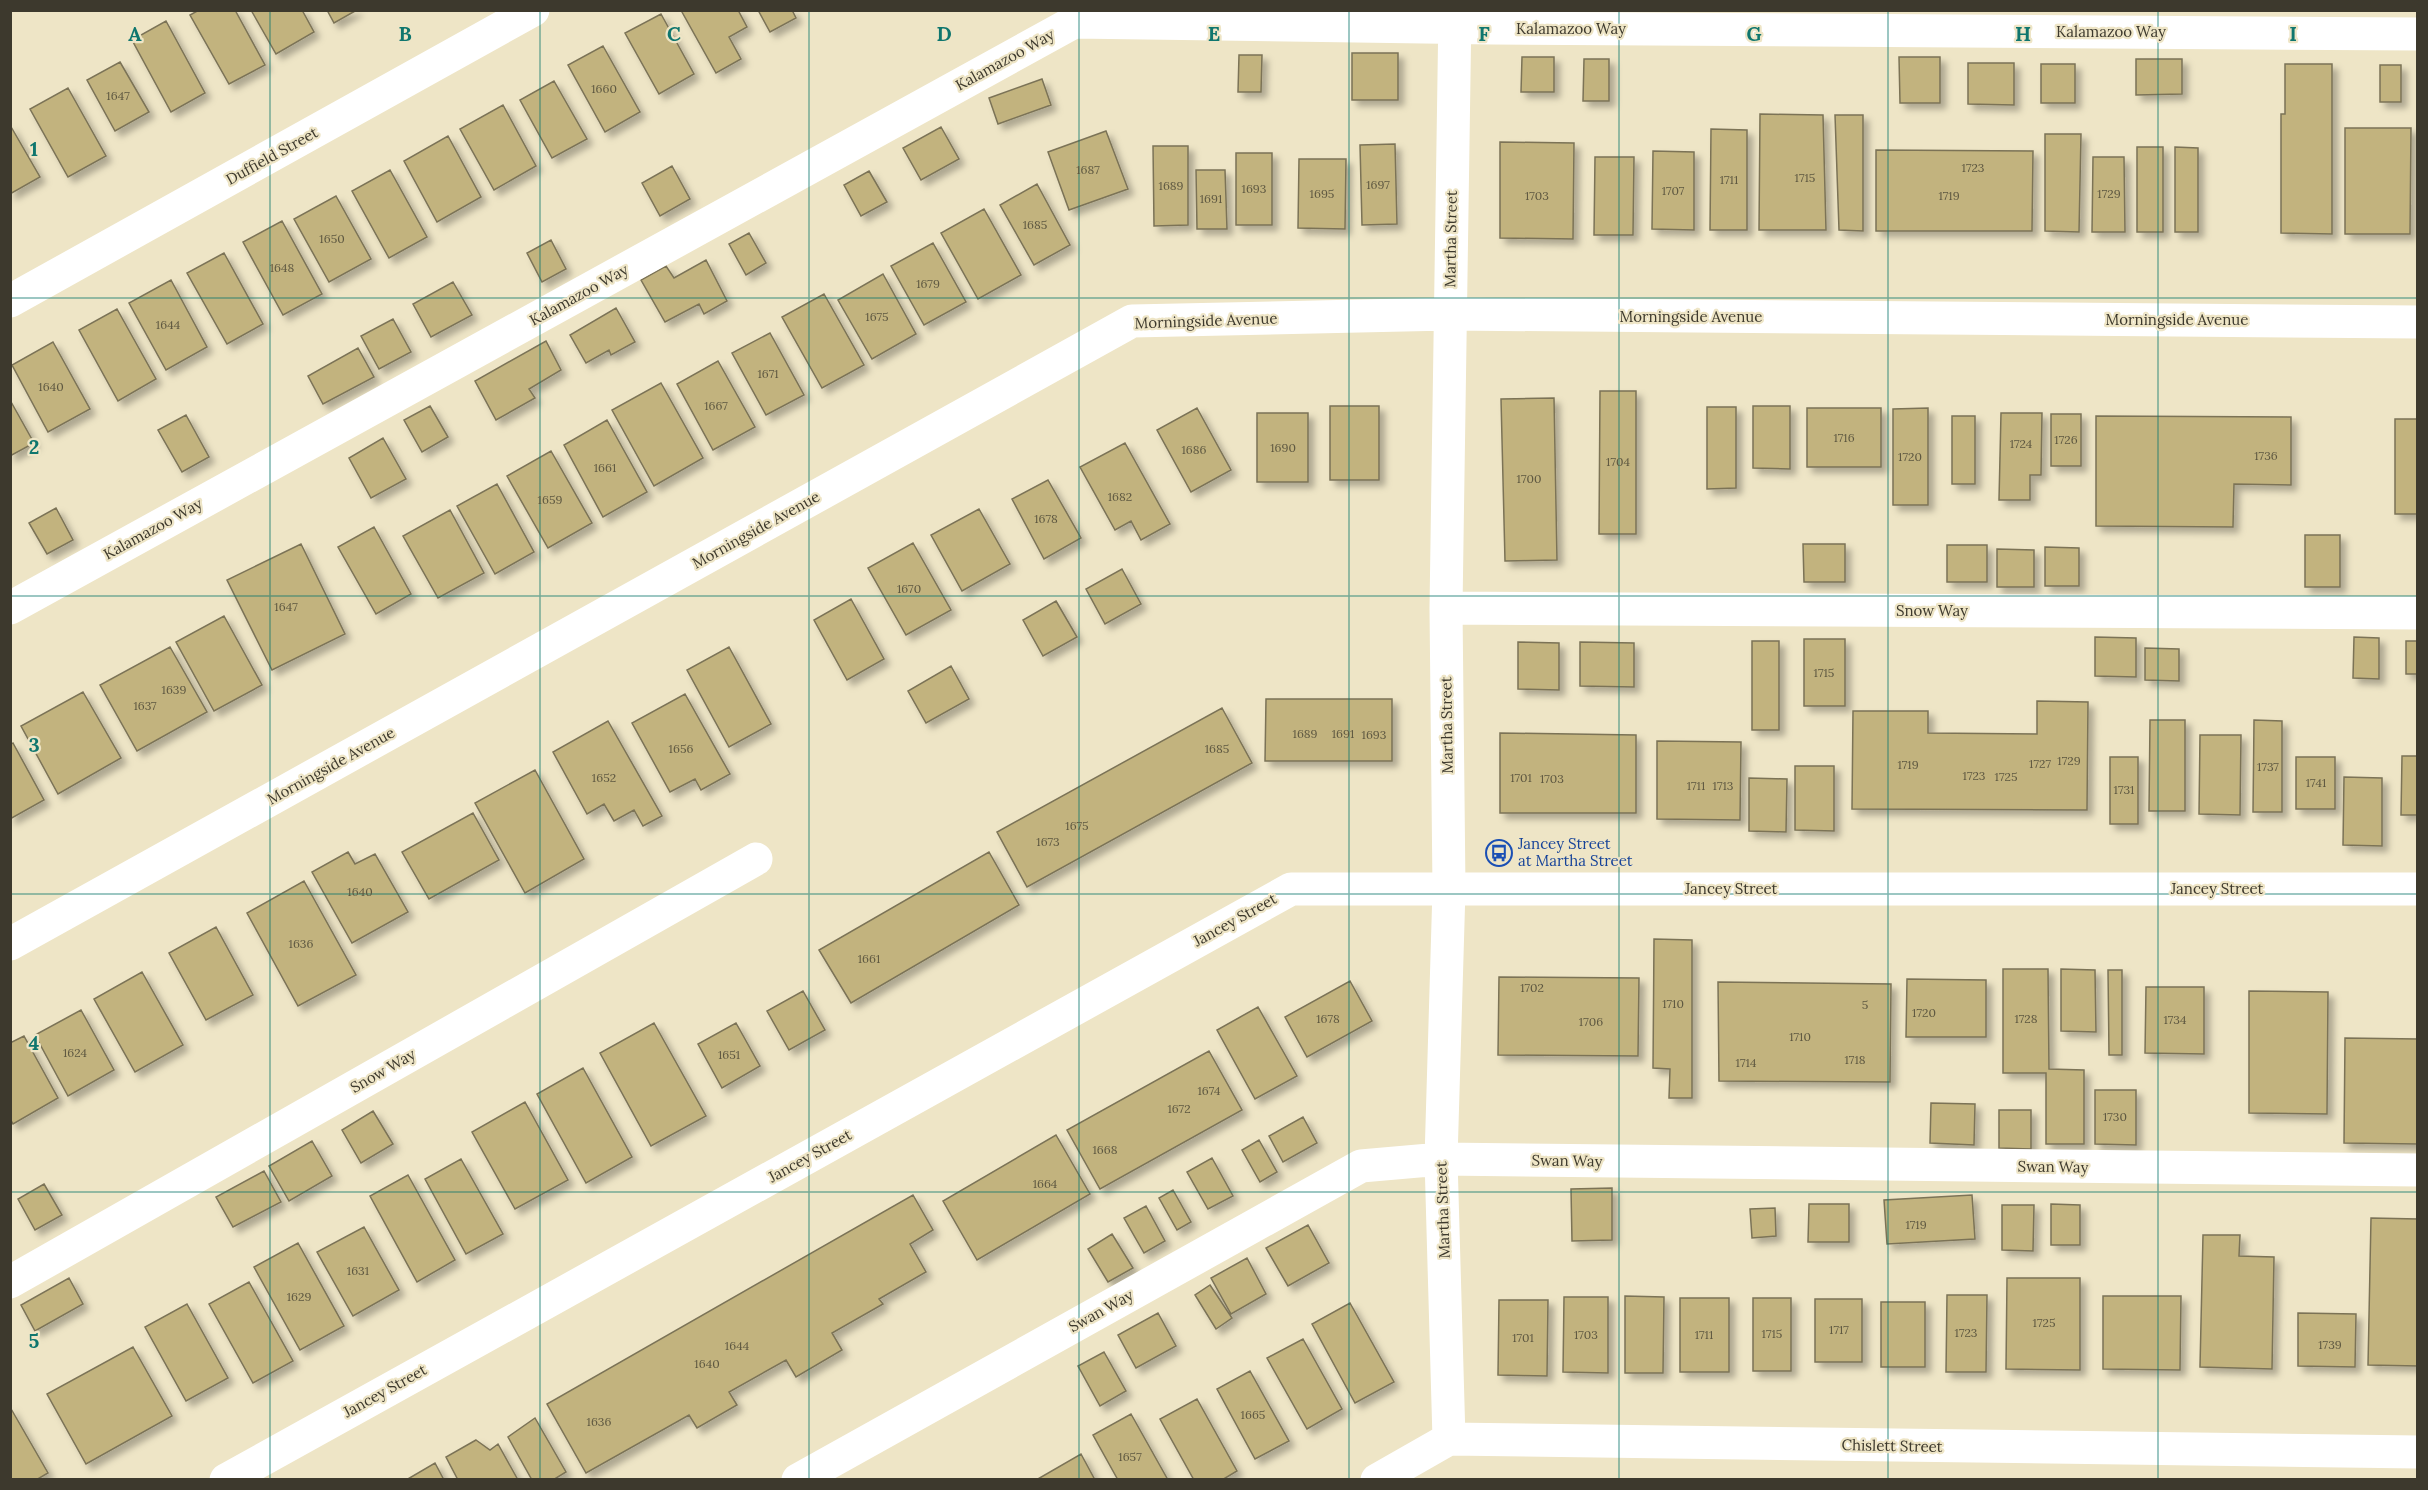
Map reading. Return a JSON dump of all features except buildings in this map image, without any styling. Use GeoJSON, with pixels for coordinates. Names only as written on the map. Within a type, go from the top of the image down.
{"type":"FeatureCollection","features":[{"type":"Feature","properties":{"kind":"street","name":"Duffield Street"},"geometry":{"type":"LineString","coordinates":[[10,300],[533,10]]}},
{"type":"Feature","properties":{"kind":"street","name":"Kalamazoo Way"},"geometry":{"type":"LineString","coordinates":[[10,608],[1074,22],[1455,19],[2418,34]]}},
{"type":"Feature","properties":{"kind":"street","name":"Martha Street"},"geometry":{"type":"LineString","coordinates":[[1449,1439],[1441,1159],[1449,890],[1446,608],[1455,19]]}},
{"type":"Feature","properties":{"kind":"street","name":"Morningside Avenue"},"geometry":{"type":"LineString","coordinates":[[10,944],[1132,321],[1449,314],[2418,322]]}},
{"type":"Feature","properties":{"kind":"street","name":"Snow Way"},"geometry":{"type":"LineString","coordinates":[[1446,608],[2418,613]]}},
{"type":"Feature","properties":{"kind":"street","name":"Snow Way"},"geometry":{"type":"LineString","coordinates":[[10,1282],[756,859]]}},
{"type":"Feature","properties":{"kind":"street","name":"Jancey Street"},"geometry":{"type":"LineString","coordinates":[[226,1479],[1291,889],[2418,889]]}},
{"type":"Feature","properties":{"kind":"street","name":"Swan Way"},"geometry":{"type":"LineString","coordinates":[[798,1479],[1361,1166],[1441,1159],[2418,1170]]}},
{"type":"Feature","properties":{"kind":"street","name":"Chislett Street"},"geometry":{"type":"LineString","coordinates":[[1377,1479],[1449,1439],[2228,1465],[2418,1452]]}},
{"type":"Feature","properties":{"kind":"place","name":"Jancey Street at Martha Street"},"geometry":{"type":"Point","coordinates":[1499,853]}}]}
